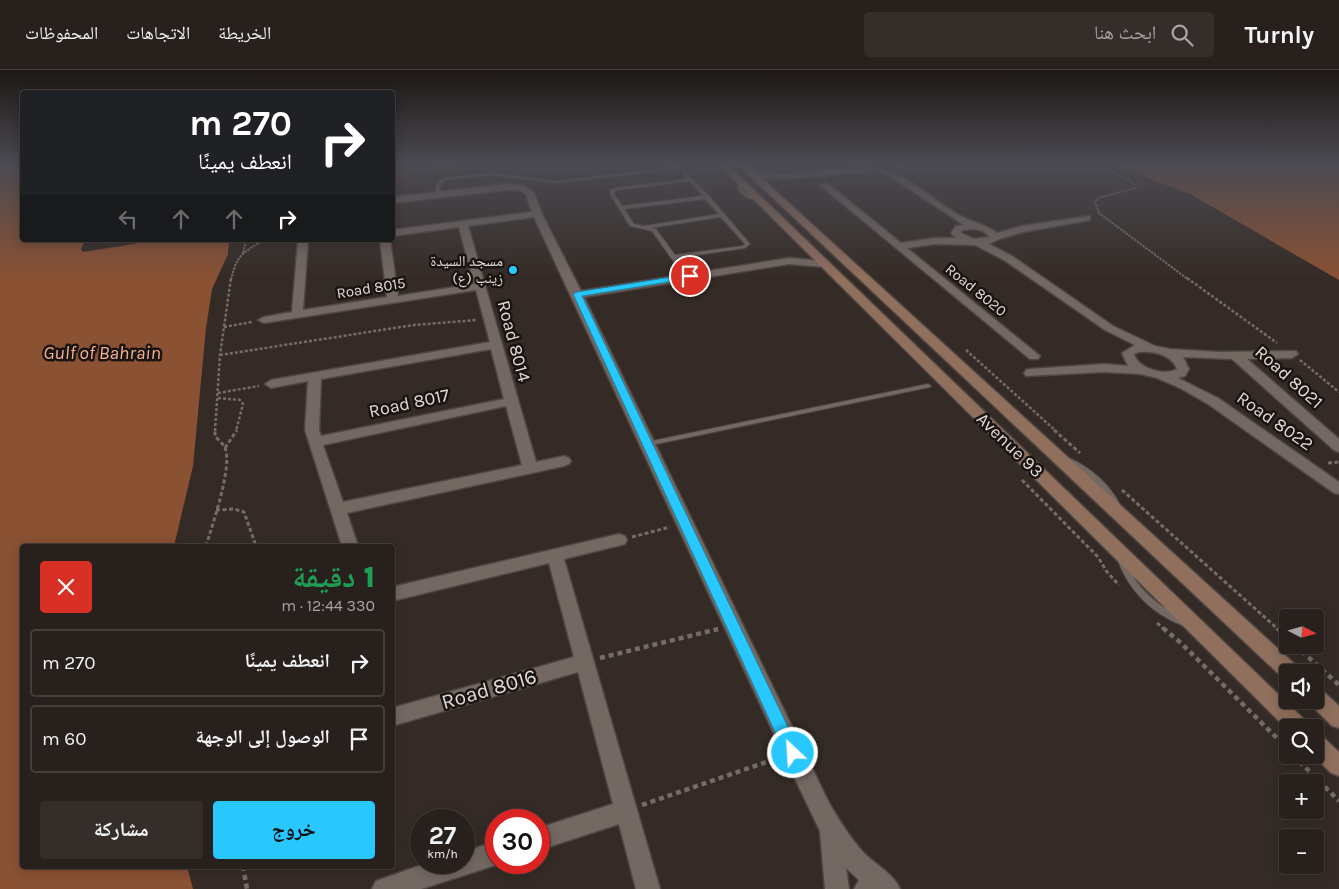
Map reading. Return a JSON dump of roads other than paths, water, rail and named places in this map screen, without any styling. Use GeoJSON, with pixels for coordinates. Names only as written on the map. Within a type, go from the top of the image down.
{"type":"FeatureCollection","features":[{"type":"Feature","properties":{"kind":"street"},"geometry":{"type":"LineString","coordinates":[[533,201],[537,214],[577,294],[793,753],[831,828],[851,857],[887,889]]}},
{"type":"Feature","properties":{"kind":"street","name":"Avenue 93"},"geometry":{"type":"LineString","coordinates":[[760,201],[1291,719]]}},
{"type":"Feature","properties":{"kind":"street","name":"Avenue 93"},"geometry":{"type":"LineString","coordinates":[[781,201],[1281,664]]}},
{"type":"Feature","properties":{"kind":"street","name":"Road 8020"},"geometry":{"type":"LineString","coordinates":[[844,201],[1034,356]]}},
{"type":"Feature","properties":{"kind":"street"},"geometry":{"type":"LineString","coordinates":[[931,201],[948,214],[986,229],[1022,229],[1087,218]]}},
{"type":"Feature","properties":{"kind":"street"},"geometry":{"type":"LineString","coordinates":[[395,233],[537,214]]}},
{"type":"Feature","properties":{"kind":"street"},"geometry":{"type":"LineString","coordinates":[[948,214],[954,222],[960,238],[1008,258]]}},
{"type":"Feature","properties":{"kind":"street","name":"Road 8014"},"geometry":{"type":"LineString","coordinates":[[463,224],[530,468]]}},
{"type":"Feature","properties":{"kind":"street","name":"Road 8020"},"geometry":{"type":"LineString","coordinates":[[935,241],[964,226],[975,226]]}},
{"type":"Feature","properties":{"kind":"street"},"geometry":{"type":"LineString","coordinates":[[986,229],[995,238],[998,248],[1008,258],[1109,328],[1151,348],[1167,353],[1220,356],[1292,354]]}},
{"type":"Feature","properties":{"kind":"street","name":"Road 8020"},"geometry":{"type":"LineString","coordinates":[[898,246],[935,241],[987,242],[1022,229]]}},
{"type":"Feature","properties":{"kind":"street"},"geometry":{"type":"LineString","coordinates":[[297,315],[303,242]]}},
{"type":"Feature","properties":{"kind":"street"},"geometry":{"type":"LineString","coordinates":[[385,242],[394,300]]}},
{"type":"Feature","properties":{"kind":"street"},"geometry":{"type":"LineString","coordinates":[[789,261],[801,256],[808,248]]}},
{"type":"Feature","properties":{"kind":"street"},"geometry":{"type":"LineString","coordinates":[[577,294],[789,261],[825,264]]}},
{"type":"Feature","properties":{"kind":"street","name":"Road 8015"},"geometry":{"type":"LineString","coordinates":[[264,320],[480,286]]}},
{"type":"Feature","properties":{"kind":"street"},"geometry":{"type":"LineString","coordinates":[[1109,328],[1124,343],[1130,362],[1143,370]]}},
{"type":"Feature","properties":{"kind":"street"},"geometry":{"type":"LineString","coordinates":[[272,384],[496,345]]}},
{"type":"Feature","properties":{"kind":"street"},"geometry":{"type":"LineString","coordinates":[[1104,368],[1118,364],[1136,348],[1151,348]]}},
{"type":"Feature","properties":{"kind":"street","name":"Road 8022"},"geometry":{"type":"LineString","coordinates":[[1167,353],[1175,357],[1193,383],[1213,401]]}},
{"type":"Feature","properties":{"kind":"street"},"geometry":{"type":"LineString","coordinates":[[1160,375],[1175,375],[1183,368],[1220,356]]}},
{"type":"Feature","properties":{"kind":"street","name":"Road 8021"},"geometry":{"type":"LineString","coordinates":[[1236,356],[1339,446]]}},
{"type":"Feature","properties":{"kind":"street"},"geometry":{"type":"LineString","coordinates":[[1030,373],[1104,368],[1143,370]]}},
{"type":"Feature","properties":{"kind":"street","name":"Road 8022"},"geometry":{"type":"LineString","coordinates":[[1143,370],[1185,385],[1213,401],[1339,489]]}},
{"type":"Feature","properties":{"kind":"street"},"geometry":{"type":"LineString","coordinates":[[315,376],[312,430],[349,544]]}},
{"type":"Feature","properties":{"kind":"street","name":"Road 8017"},"geometry":{"type":"LineString","coordinates":[[315,442],[512,401]]}},
{"type":"Feature","properties":{"kind":"street"},"geometry":{"type":"LineString","coordinates":[[338,509],[564,461]]}},
{"type":"Feature","properties":{"kind":"street"},"geometry":{"type":"LineString","coordinates":[[395,593],[619,540]]}},
{"type":"Feature","properties":{"kind":"street"},"geometry":{"type":"LineString","coordinates":[[555,556],[648,889]]}},
{"type":"Feature","properties":{"kind":"street","name":"Road 8016"},"geometry":{"type":"LineString","coordinates":[[395,716],[585,662]]}},
{"type":"Feature","properties":{"kind":"street"},"geometry":{"type":"LineString","coordinates":[[1324,705],[1339,719]]}},
{"type":"Feature","properties":{"kind":"street"},"geometry":{"type":"LineString","coordinates":[[1324,752],[1339,766]]}},
{"type":"Feature","properties":{"kind":"street"},"geometry":{"type":"LineString","coordinates":[[550,835],[626,810]]}},
{"type":"Feature","properties":{"kind":"street"},"geometry":{"type":"LineString","coordinates":[[831,828],[838,889]]}},
{"type":"Feature","properties":{"kind":"street"},"geometry":{"type":"LineString","coordinates":[[384,889],[485,857]]}},
{"type":"Feature","properties":{"kind":"street"},"geometry":{"type":"LineString","coordinates":[[866,889],[887,889]]}},
{"type":"Feature","properties":{"kind":"lane"},"geometry":{"type":"LineString","coordinates":[[617,201],[632,225],[654,230],[690,276]]}},
{"type":"Feature","properties":{"kind":"lane"},"geometry":{"type":"LineString","coordinates":[[621,208],[674,201]]}},
{"type":"Feature","properties":{"kind":"lane"},"geometry":{"type":"LineString","coordinates":[[674,257],[748,244],[711,201]]}},
{"type":"Feature","properties":{"kind":"lane"},"geometry":{"type":"LineString","coordinates":[[642,227],[723,215]]}},
{"type":"Feature","properties":{"kind":"lane"},"geometry":{"type":"LineString","coordinates":[[647,444],[928,386]]}},
{"type":"Feature","properties":{"kind":"water","name":"Gulf of Bahrain"},"geometry":{"type":"Polygon","coordinates":[[[0,201],[20,201],[20,242],[84,242],[81,249],[83,252],[146,242],[229,242],[228,254],[212,289],[206,328],[193,466],[174,544],[20,544],[20,869],[188,869],[193,889],[0,889],[0,201]]]}},
{"type":"Feature","properties":{"kind":"water"},"geometry":{"type":"Polygon","coordinates":[[[1203,201],[1339,201],[1339,280],[1203,201]]]}},
{"type":"Feature","properties":{"kind":"place","name":"مسجد السيدة زينب (ع)"},"geometry":{"type":"Point","coordinates":[513,270]}}]}
